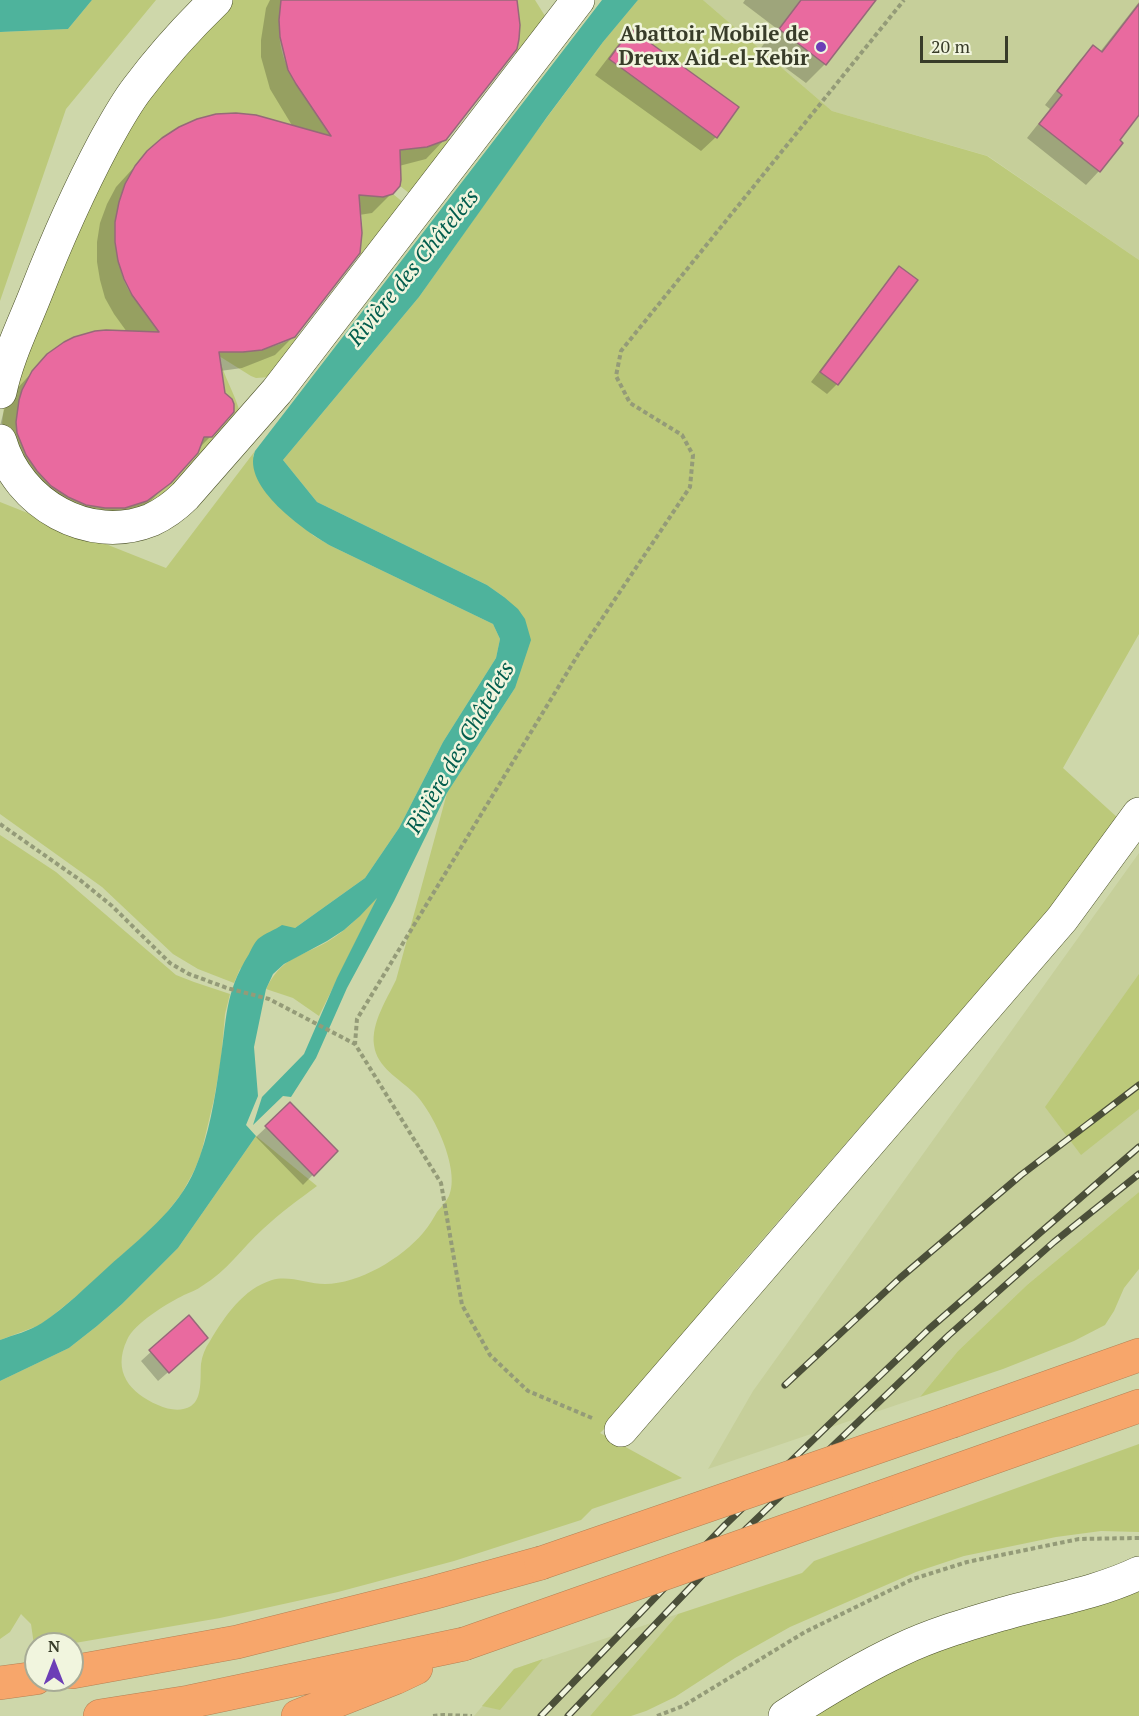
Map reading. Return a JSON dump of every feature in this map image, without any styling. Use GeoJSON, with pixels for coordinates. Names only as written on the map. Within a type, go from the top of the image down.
{"type":"FeatureCollection","features":[{"type":"Feature","properties":{"kind":"highway"},"geometry":{"type":"LineString","coordinates":[[84,1670],[237,1642],[541,1563],[1139,1355]]}},
{"type":"Feature","properties":{"kind":"highway"},"geometry":{"type":"LineString","coordinates":[[298,1716],[394,1678],[464,1644],[1139,1406]]}},
{"type":"Feature","properties":{"kind":"highway"},"geometry":{"type":"LineString","coordinates":[[100,1716],[189,1702],[464,1644]]}},
{"type":"Feature","properties":{"kind":"highway"},"geometry":{"type":"LineString","coordinates":[[0,1683],[24,1680]]}},
{"type":"Feature","properties":{"kind":"street"},"geometry":{"type":"LineString","coordinates":[[0,392],[12,354],[58,238],[94,162],[136,90],[216,0]]}},
{"type":"Feature","properties":{"kind":"street"},"geometry":{"type":"LineString","coordinates":[[0,441],[12,468],[23,484],[49,509],[61,516],[94,526],[124,526],[152,519],[170,510],[277,391],[578,0]]}},
{"type":"Feature","properties":{"kind":"street"},"geometry":{"type":"LineString","coordinates":[[621,1430],[1062,919],[1139,814]]}},
{"type":"Feature","properties":{"kind":"street"},"geometry":{"type":"LineString","coordinates":[[784,1716],[861,1669],[902,1649],[950,1630],[1001,1614],[1081,1594],[1123,1581],[1139,1573]]}},
{"type":"Feature","properties":{"kind":"path"},"geometry":{"type":"LineString","coordinates":[[621,1430],[528,1391],[490,1355],[462,1305],[441,1183],[356,1044],[357,1019],[579,653],[690,488],[693,455],[682,435],[630,403],[616,376],[621,351],[904,0]]}},
{"type":"Feature","properties":{"kind":"path"},"geometry":{"type":"LineString","coordinates":[[0,824],[81,880],[112,906],[170,963],[189,974],[227,988],[269,999],[356,1044]]}},
{"type":"Feature","properties":{"kind":"path"},"geometry":{"type":"LineString","coordinates":[[657,1716],[683,1706],[806,1632],[913,1579],[967,1562],[1078,1539],[1139,1538]]}},
{"type":"Feature","properties":{"kind":"path"},"geometry":{"type":"LineString","coordinates":[[433,1716],[444,1714],[472,1716]]}},
{"type":"Feature","properties":{"kind":"shaded area"},"geometry":{"type":"Polygon","coordinates":[[[92,0],[156,0],[66,109],[0,301],[0,32],[68,29],[92,0]]]}},
{"type":"Feature","properties":{"kind":"shaded area"},"geometry":{"type":"Polygon","coordinates":[[[224,0],[282,0],[279,27],[282,51],[290,73],[302,93],[318,111],[373,161],[283,124],[247,114],[215,115],[193,121],[173,131],[141,160],[120,198],[116,220],[118,256],[123,277],[132,295],[205,349],[221,352],[247,352],[277,345],[296,337],[312,325],[342,285],[350,269],[356,271],[361,247],[362,221],[359,206],[349,195],[383,197],[393,194],[410,208],[270,377],[251,376],[219,356],[240,413],[147,514],[58,507],[3,435],[5,398],[61,244],[181,44],[224,0]]]}},
{"type":"Feature","properties":{"kind":"shaded area"},"geometry":{"type":"Polygon","coordinates":[[[517,0],[535,0],[545,16],[418,200],[400,186],[401,174],[390,143],[427,147],[451,138],[515,56],[520,25],[517,0]]]}},
{"type":"Feature","properties":{"kind":"shaded area"},"geometry":{"type":"Polygon","coordinates":[[[638,0],[703,0],[832,111],[987,156],[1139,260],[1139,634],[1063,768],[1118,818],[1077,877],[728,1279],[684,1334],[644,1391],[600,1433],[682,1478],[592,1509],[581,1520],[454,1561],[338,1592],[220,1618],[84,1641],[84,1632],[32,1632],[31,1624],[21,1614],[10,1632],[0,1639],[0,1381],[69,1348],[122,1304],[178,1248],[256,1136],[317,1186],[269,1223],[211,1280],[161,1308],[144,1320],[131,1334],[123,1351],[122,1362],[126,1380],[139,1394],[162,1407],[179,1410],[195,1402],[200,1386],[201,1361],[207,1346],[236,1304],[252,1290],[278,1279],[325,1284],[338,1283],[352,1280],[379,1268],[404,1252],[414,1242],[427,1228],[449,1196],[452,1185],[451,1171],[437,1127],[414,1093],[379,1060],[374,1037],[380,1011],[396,980],[447,793],[515,688],[504,597],[487,585],[317,502],[283,460],[419,297],[525,147],[603,42],[638,0]]]}},
{"type":"Feature","properties":{"kind":"shaded area"},"geometry":{"type":"Polygon","coordinates":[[[703,0],[1139,0],[1139,260],[988,156],[832,111],[703,0]]]}},
{"type":"Feature","properties":{"kind":"shaded area"},"geometry":{"type":"Polygon","coordinates":[[[255,451],[253,456],[265,490],[283,510],[314,536],[493,624],[500,639],[496,658],[443,742],[399,828],[365,878],[240,969],[234,983],[198,969],[173,954],[102,887],[0,814],[0,502],[166,568],[255,451]]]}},
{"type":"Feature","properties":{"kind":"shaded area"},"geometry":{"type":"Polygon","coordinates":[[[0,835],[56,872],[176,975],[230,994],[225,1014],[221,1060],[214,1099],[201,1154],[182,1193],[161,1220],[52,1316],[40,1325],[0,1340],[0,835]]]}},
{"type":"Feature","properties":{"kind":"shaded area"},"geometry":{"type":"Polygon","coordinates":[[[1139,853],[1139,1192],[1027,1285],[958,1351],[920,1397],[708,1469],[753,1391],[1139,853]]]}},
{"type":"Feature","properties":{"kind":"shaded area"},"geometry":{"type":"Polygon","coordinates":[[[378,896],[319,1016],[293,998],[266,989],[278,970],[285,964],[334,937],[354,921],[378,896]]]}},
{"type":"Feature","properties":{"kind":"shaded area"},"geometry":{"type":"Polygon","coordinates":[[[1139,974],[1139,1109],[1081,1155],[1045,1107],[1139,974]]]}},
{"type":"Feature","properties":{"kind":"shaded area"},"geometry":{"type":"Polygon","coordinates":[[[1139,1192],[1139,1269],[1124,1288],[1105,1325],[1074,1341],[1003,1369],[920,1397],[958,1351],[1027,1285],[1139,1192]]]}},
{"type":"Feature","properties":{"kind":"shaded area"},"geometry":{"type":"Polygon","coordinates":[[[1139,1444],[1139,1532],[1101,1531],[1056,1537],[964,1556],[916,1572],[790,1627],[735,1658],[675,1697],[646,1711],[631,1716],[590,1716],[678,1614],[802,1573],[814,1561],[1139,1444]]]}},
{"type":"Feature","properties":{"kind":"shaded area"},"geometry":{"type":"Polygon","coordinates":[[[1139,1588],[1139,1716],[810,1716],[868,1681],[978,1634],[1139,1588]]]}},
{"type":"Feature","properties":{"kind":"shaded area"},"geometry":{"type":"Polygon","coordinates":[[[678,1614],[590,1716],[474,1716],[514,1669],[678,1614]]]}},
{"type":"Feature","properties":{"kind":"shaded area"},"geometry":{"type":"Polygon","coordinates":[[[543,1659],[500,1710],[482,1706],[514,1669],[543,1659]]]}},
{"type":"Feature","properties":{"kind":"water"},"geometry":{"type":"Polygon","coordinates":[[[0,0],[92,0],[68,29],[0,32],[0,0]]]}},
{"type":"Feature","properties":{"kind":"water","name":"Rivière des Châtelets"},"geometry":{"type":"Polygon","coordinates":[[[602,0],[638,0],[603,42],[547,117],[419,297],[283,460],[317,502],[487,585],[518,609],[525,619],[531,640],[515,688],[447,793],[394,901],[347,988],[316,1058],[291,1097],[283,1096],[253,1125],[262,1097],[304,1054],[337,978],[377,898],[344,930],[284,964],[273,974],[266,989],[254,1047],[258,1096],[246,1125],[256,1136],[178,1248],[122,1304],[69,1348],[0,1381],[0,1340],[37,1326],[59,1310],[145,1234],[179,1198],[195,1169],[208,1130],[231,995],[241,968],[254,944],[258,939],[282,925],[295,928],[365,878],[399,828],[443,742],[496,658],[500,639],[493,624],[331,546],[292,519],[266,493],[257,479],[253,465],[255,451],[602,0]]]}},
{"type":"Feature","properties":{"kind":"building"},"geometry":{"type":"Polygon","coordinates":[[[281,0],[517,0],[519,39],[517,49],[446,140],[427,147],[400,150],[401,180],[400,186],[393,194],[383,197],[359,195],[362,233],[360,253],[295,337],[262,350],[219,352],[225,393],[232,399],[234,412],[212,437],[204,437],[198,453],[171,483],[147,501],[125,508],[86,505],[51,486],[26,455],[17,433],[16,422],[22,390],[32,371],[47,354],[74,337],[106,330],[159,332],[132,295],[124,279],[115,242],[115,222],[125,184],[135,166],[162,138],[197,119],[216,114],[236,113],[256,115],[331,136],[288,70],[280,37],[281,0]]]}},
{"type":"Feature","properties":{"kind":"building","name":"Abattoir Mobile de Dreux Aid-el-Kebir"},"geometry":{"type":"Polygon","coordinates":[[[801,0],[876,0],[826,65],[779,29],[801,0]]]}},
{"type":"Feature","properties":{"kind":"building"},"geometry":{"type":"Polygon","coordinates":[[[1139,4],[1139,115],[1120,140],[1123,143],[1100,172],[1039,124],[1062,95],[1057,91],[1093,45],[1102,52],[1139,4]]]}},
{"type":"Feature","properties":{"kind":"building"},"geometry":{"type":"Polygon","coordinates":[[[631,29],[739,107],[717,138],[609,59],[631,29]]]}},
{"type":"Feature","properties":{"kind":"building"},"geometry":{"type":"Polygon","coordinates":[[[899,266],[918,280],[838,385],[820,372],[899,266]]]}},
{"type":"Feature","properties":{"kind":"building"},"geometry":{"type":"Polygon","coordinates":[[[290,1102],[338,1151],[314,1176],[265,1126],[290,1102]]]}},
{"type":"Feature","properties":{"kind":"building"},"geometry":{"type":"Polygon","coordinates":[[[189,1315],[208,1338],[169,1373],[149,1350],[189,1315]]]}},
{"type":"Feature","properties":{"kind":"railway"},"geometry":{"type":"LineString","coordinates":[[785,1385],[900,1278],[1021,1175],[1139,1085]]}},
{"type":"Feature","properties":{"kind":"railway"},"geometry":{"type":"LineString","coordinates":[[541,1716],[725,1525],[929,1329],[1139,1147]]}},
{"type":"Feature","properties":{"kind":"railway"},"geometry":{"type":"LineString","coordinates":[[568,1716],[747,1528],[949,1335],[1054,1242],[1139,1174]]}},
{"type":"Feature","properties":{"kind":"place","name":"Abattoir Mobile de Dreux Aid-el-Kebir"},"geometry":{"type":"Point","coordinates":[821,47]}}]}
